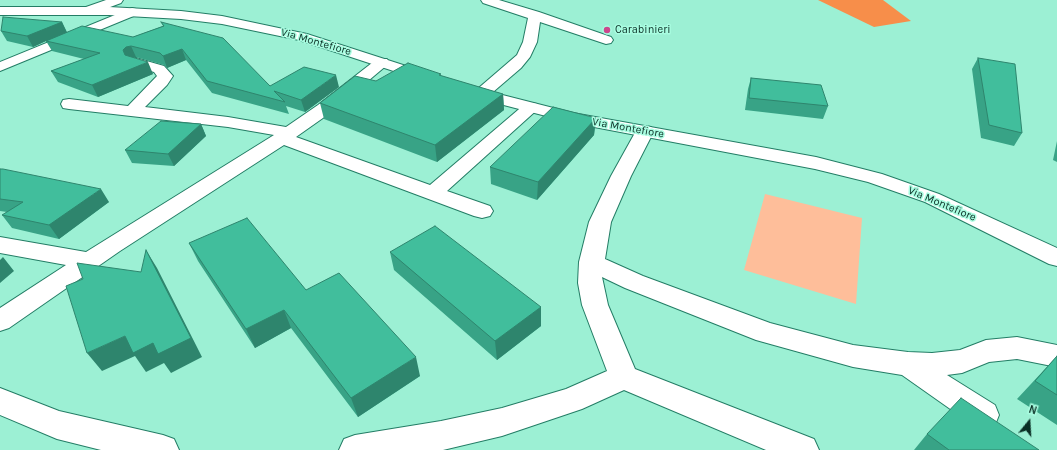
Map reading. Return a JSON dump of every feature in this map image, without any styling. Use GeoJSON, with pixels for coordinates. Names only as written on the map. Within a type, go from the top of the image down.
{"type":"FeatureCollection","features":[{"type":"Feature","properties":{"kind":"street"},"geometry":{"type":"LineString","coordinates":[[90,10],[117,0]]}},
{"type":"Feature","properties":{"kind":"street"},"geometry":{"type":"LineString","coordinates":[[487,0],[606,40]]}},
{"type":"Feature","properties":{"kind":"street","name":"Via Montefiore"},"geometry":{"type":"LineString","coordinates":[[0,11],[90,10],[132,12],[200,17],[256,26],[321,43],[480,95],[530,108],[816,163],[875,178],[939,201],[1057,258]]}},
{"type":"Feature","properties":{"kind":"street"},"geometry":{"type":"LineString","coordinates":[[0,67],[132,12]]}},
{"type":"Feature","properties":{"kind":"street"},"geometry":{"type":"LineString","coordinates":[[480,95],[516,65],[523,57],[530,42],[535,15]]}},
{"type":"Feature","properties":{"kind":"street"},"geometry":{"type":"LineString","coordinates":[[132,111],[162,82],[165,76],[159,69],[136,62]]}},
{"type":"Feature","properties":{"kind":"street"},"geometry":{"type":"LineString","coordinates":[[0,321],[90,261],[286,135],[324,109],[382,62]]}},
{"type":"Feature","properties":{"kind":"street"},"geometry":{"type":"LineString","coordinates":[[69,104],[213,120],[286,135],[482,211]]}},
{"type":"Feature","properties":{"kind":"street"},"geometry":{"type":"LineString","coordinates":[[433,193],[530,108]]}},
{"type":"Feature","properties":{"kind":"street"},"geometry":{"type":"LineString","coordinates":[[624,377],[592,295],[590,284],[591,262],[600,222],[621,176],[645,131]]}},
{"type":"Feature","properties":{"kind":"street"},"geometry":{"type":"LineString","coordinates":[[0,245],[90,261]]}},
{"type":"Feature","properties":{"kind":"street"},"geometry":{"type":"LineString","coordinates":[[591,262],[634,282],[766,333],[824,349],[908,364],[947,364],[962,361],[986,352],[1017,348],[1057,356]]}},
{"type":"Feature","properties":{"kind":"street"},"geometry":{"type":"LineString","coordinates":[[908,364],[1006,430]]}},
{"type":"Feature","properties":{"kind":"street"},"geometry":{"type":"LineString","coordinates":[[355,450],[441,436],[502,422],[571,400],[624,377],[803,450]]}},
{"type":"Feature","properties":{"kind":"street"},"geometry":{"type":"LineString","coordinates":[[0,401],[57,425],[163,450]]}},
{"type":"Feature","properties":{"kind":"shaded area"},"geometry":{"type":"Polygon","coordinates":[[[818,0],[883,0],[911,21],[874,27],[818,0]]]}},
{"type":"Feature","properties":{"kind":"shaded area"},"geometry":{"type":"Polygon","coordinates":[[[765,194],[862,218],[856,304],[744,270],[765,194]]]}},
{"type":"Feature","properties":{"kind":"building"},"geometry":{"type":"Polygon","coordinates":[[[3,17],[62,22],[27,36],[1,31],[3,17]]]}},
{"type":"Feature","properties":{"kind":"building"},"geometry":{"type":"Polygon","coordinates":[[[161,22],[223,38],[270,86],[304,67],[336,75],[301,100],[274,91],[285,102],[207,81],[182,49],[163,56],[160,53],[131,46],[126,47],[123,50],[125,55],[148,62],[92,85],[51,71],[100,53],[46,41],[82,26],[133,37],[164,26],[161,22]]]}},
{"type":"Feature","properties":{"kind":"building"},"geometry":{"type":"Polygon","coordinates":[[[978,58],[1015,64],[1022,133],[989,125],[978,58]]]}},
{"type":"Feature","properties":{"kind":"building"},"geometry":{"type":"Polygon","coordinates":[[[408,63],[441,74],[439,75],[503,94],[435,145],[320,103],[355,76],[376,81],[408,63]]]}},
{"type":"Feature","properties":{"kind":"building"},"geometry":{"type":"Polygon","coordinates":[[[751,78],[821,85],[828,106],[749,98],[751,78]]]}},
{"type":"Feature","properties":{"kind":"building"},"geometry":{"type":"Polygon","coordinates":[[[553,107],[596,118],[538,182],[490,167],[553,107]]]}},
{"type":"Feature","properties":{"kind":"building"},"geometry":{"type":"Polygon","coordinates":[[[161,121],[201,124],[168,154],[125,150],[161,121]]]}},
{"type":"Feature","properties":{"kind":"building"},"geometry":{"type":"Polygon","coordinates":[[[0,169],[101,189],[49,225],[2,215],[23,202],[0,199],[0,169]]]}},
{"type":"Feature","properties":{"kind":"building"},"geometry":{"type":"Polygon","coordinates":[[[247,218],[306,290],[339,273],[416,357],[351,398],[284,310],[246,329],[189,243],[247,218]]]}},
{"type":"Feature","properties":{"kind":"building"},"geometry":{"type":"Polygon","coordinates":[[[435,226],[541,307],[495,341],[390,252],[435,226]]]}},
{"type":"Feature","properties":{"kind":"building"},"geometry":{"type":"Polygon","coordinates":[[[146,250],[191,338],[158,354],[153,343],[133,353],[125,336],[87,353],[66,286],[83,279],[77,263],[141,272],[146,250]]]}},
{"type":"Feature","properties":{"kind":"building"},"geometry":{"type":"Polygon","coordinates":[[[1057,356],[1057,395],[1035,381],[1057,356]]]}},
{"type":"Feature","properties":{"kind":"building"},"geometry":{"type":"Polygon","coordinates":[[[961,398],[1039,450],[949,450],[927,434],[961,398]]]}},
{"type":"Feature","properties":{"kind":"place","name":"Carabinieri"},"geometry":{"type":"Point","coordinates":[607,30]}}]}
